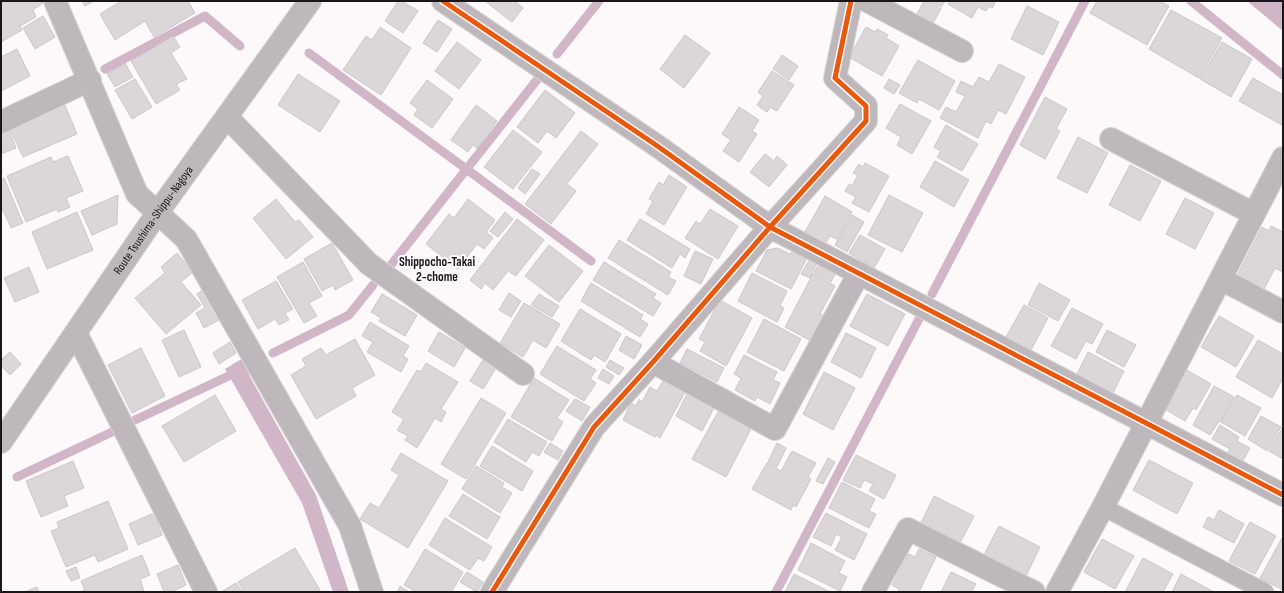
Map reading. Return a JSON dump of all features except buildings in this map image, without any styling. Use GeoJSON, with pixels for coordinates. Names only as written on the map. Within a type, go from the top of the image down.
{"type":"FeatureCollection","features":[{"type":"Feature","properties":{"kind":"main road","name":"Route Tsushima-Shippu-Nagoya"},"geometry":{"type":"LineString","coordinates":[[1,442],[158,212],[310,1]]}},
{"type":"Feature","properties":{"kind":"street"},"geometry":{"type":"LineString","coordinates":[[55,1],[90,80],[137,194],[186,239],[350,526],[372,592]]}},
{"type":"Feature","properties":{"kind":"street"},"geometry":{"type":"LineString","coordinates":[[443,1],[656,145],[770,227],[1283,495]]}},
{"type":"Feature","properties":{"kind":"street"},"geometry":{"type":"LineString","coordinates":[[492,592],[594,427],[653,362],[770,227],[866,121],[866,106],[834,78],[852,1]]}},
{"type":"Feature","properties":{"kind":"street"},"geometry":{"type":"LineString","coordinates":[[867,1],[962,51]]}},
{"type":"Feature","properties":{"kind":"street"},"geometry":{"type":"LineString","coordinates":[[1,122],[90,80]]}},
{"type":"Feature","properties":{"kind":"street"},"geometry":{"type":"LineString","coordinates":[[227,117],[369,264],[523,374]]}},
{"type":"Feature","properties":{"kind":"street"},"geometry":{"type":"LineString","coordinates":[[1111,139],[1254,214]]}},
{"type":"Feature","properties":{"kind":"street"},"geometry":{"type":"LineString","coordinates":[[1057,592],[1103,507],[1283,158]]}},
{"type":"Feature","properties":{"kind":"street"},"geometry":{"type":"LineString","coordinates":[[653,362],[776,429],[859,273]]}},
{"type":"Feature","properties":{"kind":"street"},"geometry":{"type":"LineString","coordinates":[[1221,279],[1283,312]]}},
{"type":"Feature","properties":{"kind":"street"},"geometry":{"type":"LineString","coordinates":[[76,333],[206,592]]}},
{"type":"Feature","properties":{"kind":"street"},"geometry":{"type":"LineString","coordinates":[[872,592],[908,530],[1034,592]]}},
{"type":"Feature","properties":{"kind":"lane"},"geometry":{"type":"LineString","coordinates":[[1103,507],[1265,592]]}},
{"type":"Feature","properties":{"kind":"shaded area"},"geometry":{"type":"Polygon","coordinates":[[[1247,1],[1283,1],[1283,31],[1247,1]]]}},
{"type":"Feature","properties":{"kind":"shaded area"},"geometry":{"type":"Polygon","coordinates":[[[243,358],[252,372],[249,375],[316,495],[349,592],[333,592],[302,503],[225,369],[243,358]]]}},
{"type":"Feature","properties":{"kind":"waterway"},"geometry":{"type":"LineString","coordinates":[[557,54],[599,1]]}},
{"type":"Feature","properties":{"kind":"waterway"},"geometry":{"type":"LineString","coordinates":[[932,294],[1085,1]]}},
{"type":"Feature","properties":{"kind":"waterway"},"geometry":{"type":"LineString","coordinates":[[1191,1],[1283,75]]}},
{"type":"Feature","properties":{"kind":"waterway"},"geometry":{"type":"LineString","coordinates":[[105,69],[205,16],[240,46]]}},
{"type":"Feature","properties":{"kind":"waterway"},"geometry":{"type":"LineString","coordinates":[[309,53],[591,261]]}},
{"type":"Feature","properties":{"kind":"waterway"},"geometry":{"type":"LineString","coordinates":[[391,265],[540,76]]}},
{"type":"Feature","properties":{"kind":"waterway"},"geometry":{"type":"LineString","coordinates":[[273,353],[349,315],[373,285]]}},
{"type":"Feature","properties":{"kind":"waterway"},"geometry":{"type":"LineString","coordinates":[[776,592],[919,319]]}},
{"type":"Feature","properties":{"kind":"waterway"},"geometry":{"type":"LineString","coordinates":[[135,420],[235,373]]}},
{"type":"Feature","properties":{"kind":"waterway"},"geometry":{"type":"LineString","coordinates":[[17,477],[112,432]]}},
{"type":"Feature","properties":{"kind":"cycle path"},"geometry":{"type":"LineString","coordinates":[[443,1],[656,145],[770,227],[1283,495]]}},
{"type":"Feature","properties":{"kind":"cycle path"},"geometry":{"type":"LineString","coordinates":[[492,592],[594,427],[653,362],[770,227],[866,121],[866,106],[835,78],[851,1]]}},
{"type":"Feature","properties":{"kind":"district","name":"Shippocho-Takai 2-chome"},"geometry":{"type":"Point","coordinates":[437,270]}}]}
